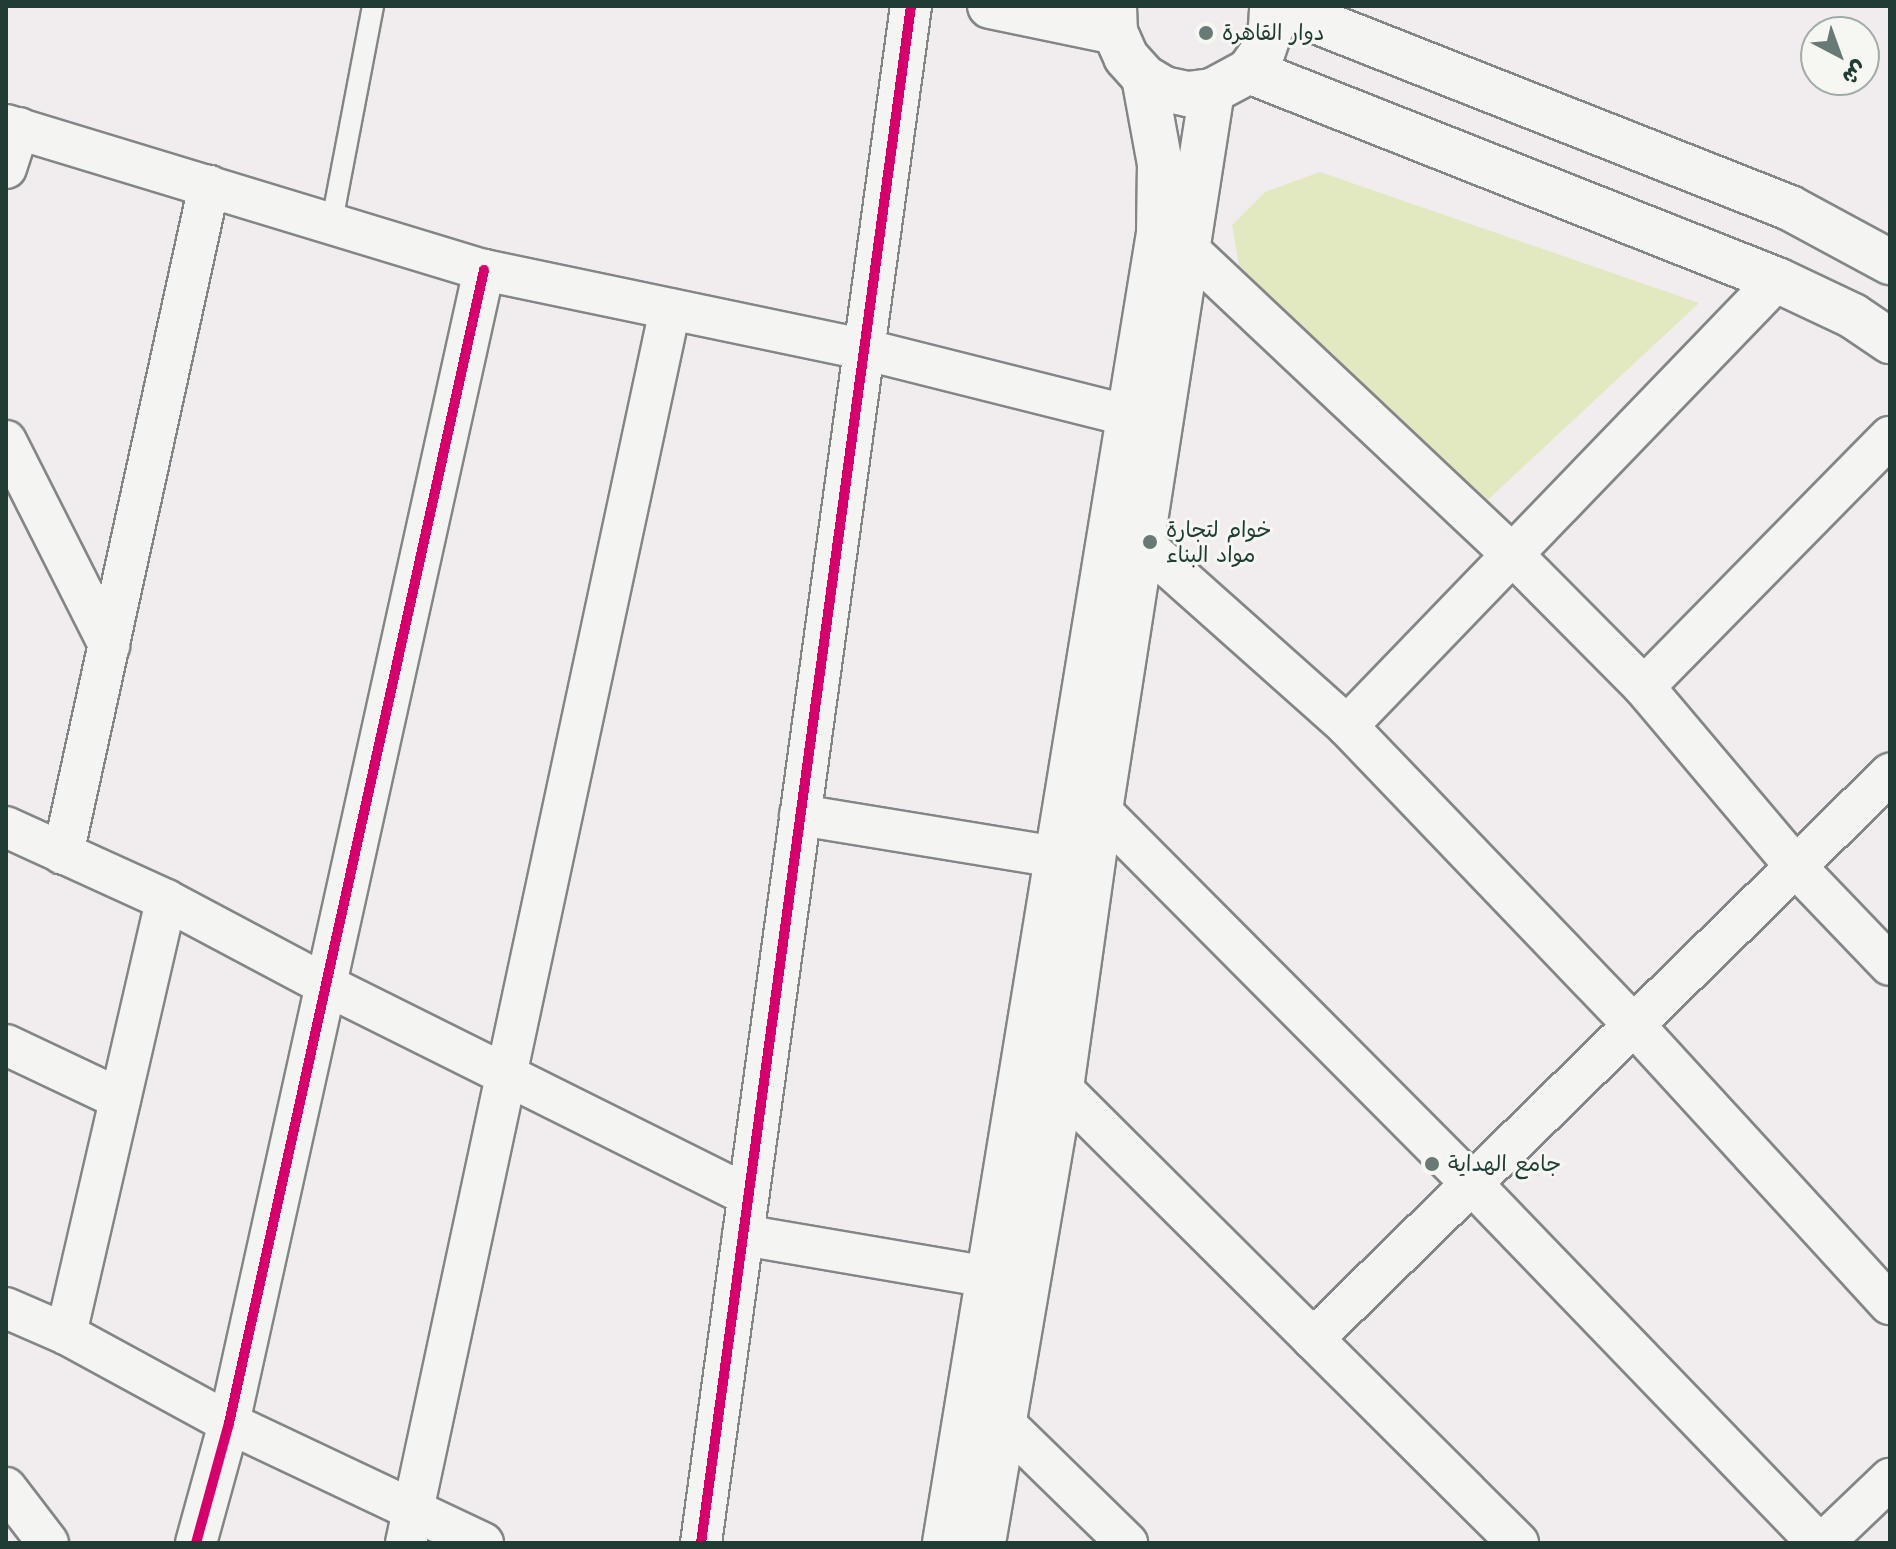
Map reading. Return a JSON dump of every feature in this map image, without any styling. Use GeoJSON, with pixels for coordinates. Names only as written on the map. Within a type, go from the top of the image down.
{"type":"FeatureCollection","features":[{"type":"Feature","properties":{"kind":"main road"},"geometry":{"type":"LineString","coordinates":[[990,6],[1115,19],[1126,57],[1144,77],[1164,89],[1188,94],[1230,81],[1263,51],[1275,6],[1790,208],[1890,262]]}},
{"type":"Feature","properties":{"kind":"main road"},"geometry":{"type":"LineString","coordinates":[[945,1543],[1159,234],[1160,164],[1144,77]]}},
{"type":"Feature","properties":{"kind":"main road"},"geometry":{"type":"LineString","coordinates":[[983,1543],[1061,1088],[1100,810],[1190,251],[1230,81]]}},
{"type":"Feature","properties":{"kind":"main road"},"geometry":{"type":"LineString","coordinates":[[1230,81],[1777,280],[1853,316],[1890,341]]}},
{"type":"Feature","properties":{"kind":"street"},"geometry":{"type":"LineString","coordinates":[[701,1543],[911,6]]}},
{"type":"Feature","properties":{"kind":"street"},"geometry":{"type":"LineString","coordinates":[[6,168],[12,127],[332,221],[484,270],[863,349],[1129,416]]}},
{"type":"Feature","properties":{"kind":"street"},"geometry":{"type":"LineString","coordinates":[[63,854],[209,186]]}},
{"type":"Feature","properties":{"kind":"street"},"geometry":{"type":"LineString","coordinates":[[1190,251],[1512,554],[1644,687],[1797,868],[1890,965]]}},
{"type":"Feature","properties":{"kind":"street"},"geometry":{"type":"LineString","coordinates":[[196,1543],[229,1423],[484,270]]}},
{"type":"Feature","properties":{"kind":"street"},"geometry":{"type":"LineString","coordinates":[[1347,726],[1777,280]]}},
{"type":"Feature","properties":{"kind":"street"},"geometry":{"type":"LineString","coordinates":[[409,1526],[670,309]]}},
{"type":"Feature","properties":{"kind":"street"},"geometry":{"type":"LineString","coordinates":[[1644,687],[1890,437]]}},
{"type":"Feature","properties":{"kind":"street"},"geometry":{"type":"LineString","coordinates":[[6,441],[109,645]]}},
{"type":"Feature","properties":{"kind":"street"},"geometry":{"type":"LineString","coordinates":[[1143,544],[1347,726],[1633,1024],[1890,1304]]}},
{"type":"Feature","properties":{"kind":"street"},"geometry":{"type":"LineString","coordinates":[[1313,1339],[1890,774]]}},
{"type":"Feature","properties":{"kind":"street"},"geometry":{"type":"LineString","coordinates":[[1100,810],[1471,1183],[1820,1543],[1890,1479]]}},
{"type":"Feature","properties":{"kind":"street"},"geometry":{"type":"LineString","coordinates":[[800,815],[1057,857]]}},
{"type":"Feature","properties":{"kind":"street"},"geometry":{"type":"LineString","coordinates":[[6,827],[166,900],[326,985],[748,1195]]}},
{"type":"Feature","properties":{"kind":"street"},"geometry":{"type":"LineString","coordinates":[[66,1334],[166,900]]}},
{"type":"Feature","properties":{"kind":"street"},"geometry":{"type":"LineString","coordinates":[[6,1045],[120,1099]]}},
{"type":"Feature","properties":{"kind":"street"},"geometry":{"type":"LineString","coordinates":[[1061,1088],[1518,1543]]}},
{"type":"Feature","properties":{"kind":"street"},"geometry":{"type":"LineString","coordinates":[[743,1235],[989,1277]]}},
{"type":"Feature","properties":{"kind":"street"},"geometry":{"type":"LineString","coordinates":[[6,1308],[66,1334],[409,1526],[483,1543]]}},
{"type":"Feature","properties":{"kind":"street"},"geometry":{"type":"LineString","coordinates":[[1002,1421],[1127,1543]]}},
{"type":"Feature","properties":{"kind":"street"},"geometry":{"type":"LineString","coordinates":[[6,1488],[48,1543]]}},
{"type":"Feature","properties":{"kind":"lane"},"geometry":{"type":"LineString","coordinates":[[332,221],[373,6]]}},
{"type":"Feature","properties":{"kind":"green space"},"geometry":{"type":"Polygon","coordinates":[[[1320,172],[1699,303],[1480,507],[1240,270],[1232,225],[1265,192],[1320,172]]]}},
{"type":"Feature","properties":{"kind":"cycle path"},"geometry":{"type":"LineString","coordinates":[[701,1543],[911,6]]}},
{"type":"Feature","properties":{"kind":"cycle path"},"geometry":{"type":"LineString","coordinates":[[196,1543],[229,1423],[484,270]]}},
{"type":"Feature","properties":{"kind":"place","name":"دوار القاهرة"},"geometry":{"type":"Point","coordinates":[1206,33]}},
{"type":"Feature","properties":{"kind":"place","name":"خوام لتجارة مواد البناء"},"geometry":{"type":"Point","coordinates":[1150,542]}},
{"type":"Feature","properties":{"kind":"place","name":"جامع الهداية"},"geometry":{"type":"Point","coordinates":[1432,1164]}}]}
